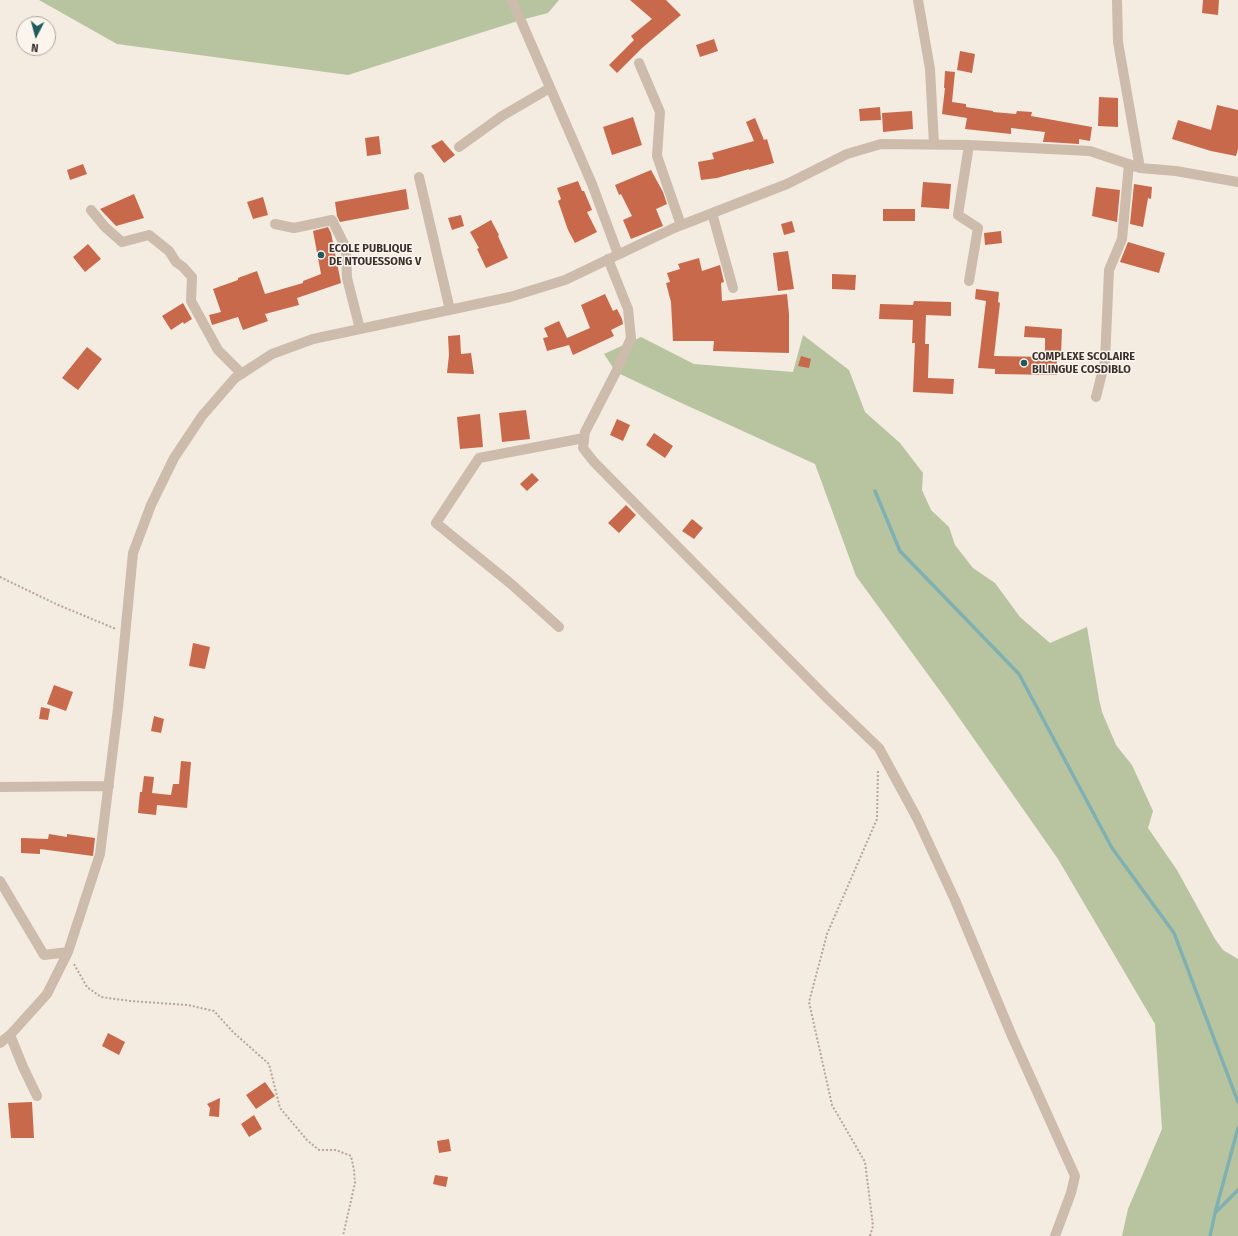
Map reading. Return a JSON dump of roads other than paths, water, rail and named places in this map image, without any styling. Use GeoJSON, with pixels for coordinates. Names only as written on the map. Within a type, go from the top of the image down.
{"type":"FeatureCollection","features":[{"type":"Feature","properties":{"kind":"street"},"geometry":{"type":"LineString","coordinates":[[512,0],[592,184],[618,254]]}},
{"type":"Feature","properties":{"kind":"street"},"geometry":{"type":"LineString","coordinates":[[918,0],[930,69],[934,144]]}},
{"type":"Feature","properties":{"kind":"street"},"geometry":{"type":"LineString","coordinates":[[1117,0],[1118,42],[1140,168]]}},
{"type":"Feature","properties":{"kind":"street"},"geometry":{"type":"LineString","coordinates":[[639,63],[660,112],[657,156],[681,225]]}},
{"type":"Feature","properties":{"kind":"street"},"geometry":{"type":"LineString","coordinates":[[459,147],[502,116],[550,88]]}},
{"type":"Feature","properties":{"kind":"street"},"geometry":{"type":"LineString","coordinates":[[0,1043],[10,1035],[47,994],[68,952],[100,854],[118,708],[133,554],[151,505],[174,458],[202,416],[235,378],[272,354],[313,339],[510,297],[565,280],[681,225],[787,184],[847,154],[881,144],[969,145],[1090,152],[1140,168],[1176,171],[1238,182]]}},
{"type":"Feature","properties":{"kind":"street"},"geometry":{"type":"LineString","coordinates":[[969,145],[958,215],[978,228],[969,281]]}},
{"type":"Feature","properties":{"kind":"street"},"geometry":{"type":"LineString","coordinates":[[1096,397],[1105,360],[1109,270],[1122,239],[1129,164]]}},
{"type":"Feature","properties":{"kind":"street"},"geometry":{"type":"LineString","coordinates":[[418,177],[450,310]]}},
{"type":"Feature","properties":{"kind":"street"},"geometry":{"type":"LineString","coordinates":[[91,210],[105,227],[122,242],[149,235],[169,251],[176,262],[192,277],[191,301],[218,350],[242,374]]}},
{"type":"Feature","properties":{"kind":"street"},"geometry":{"type":"LineString","coordinates":[[712,213],[734,288]]}},
{"type":"Feature","properties":{"kind":"street"},"geometry":{"type":"LineString","coordinates":[[275,224],[294,228],[332,220],[346,248],[347,278],[360,329]]}},
{"type":"Feature","properties":{"kind":"street"},"geometry":{"type":"LineString","coordinates":[[608,259],[628,309],[631,338],[616,372],[585,432],[583,448],[594,462],[828,699],[879,748],[918,818],[955,900],[1012,1036],[1075,1176],[1071,1193],[1055,1236]]}},
{"type":"Feature","properties":{"kind":"street"},"geometry":{"type":"LineString","coordinates":[[559,627],[510,583],[436,523],[479,458],[584,438]]}},
{"type":"Feature","properties":{"kind":"street"},"geometry":{"type":"LineString","coordinates":[[0,787],[108,786]]}},
{"type":"Feature","properties":{"kind":"street"},"geometry":{"type":"LineString","coordinates":[[0,881],[44,955],[68,952]]}},
{"type":"Feature","properties":{"kind":"street"},"geometry":{"type":"LineString","coordinates":[[10,1035],[37,1096]]}},
{"type":"Feature","properties":{"kind":"waterway"},"geometry":{"type":"LineString","coordinates":[[875,491],[900,551],[1019,674],[1112,848],[1174,933],[1238,1102]]}},
{"type":"Feature","properties":{"kind":"waterway"},"geometry":{"type":"LineString","coordinates":[[1215,1213],[1238,1128]]}},
{"type":"Feature","properties":{"kind":"waterway"},"geometry":{"type":"LineString","coordinates":[[1210,1236],[1215,1213],[1238,1190]]}},
{"type":"Feature","properties":{"kind":"place","name":"ECOLE PUBLIQUE DE NTOUESSONG V"},"geometry":{"type":"Point","coordinates":[321,255]}},
{"type":"Feature","properties":{"kind":"place","name":"COMPLEXE SCOLAIRE BILINGUE COSDIBLO"},"geometry":{"type":"Point","coordinates":[1024,363]}}]}
